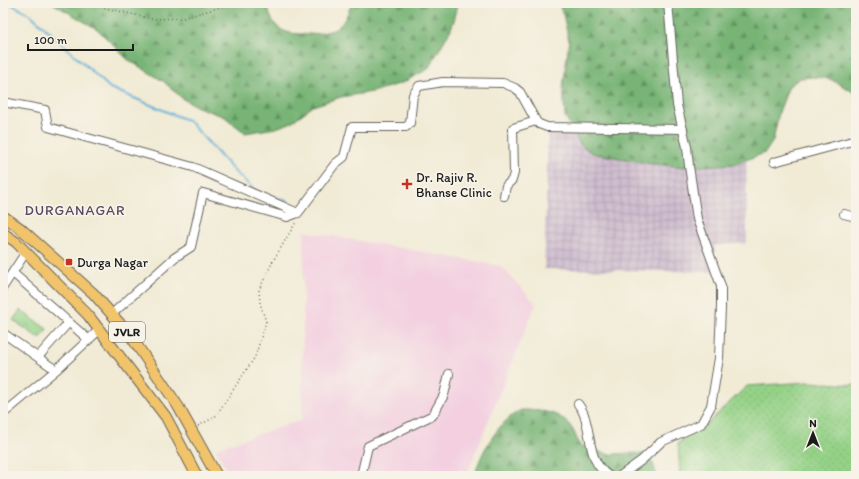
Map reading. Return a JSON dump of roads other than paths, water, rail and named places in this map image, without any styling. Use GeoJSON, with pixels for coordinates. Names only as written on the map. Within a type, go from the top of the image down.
{"type":"FeatureCollection","features":[{"type":"Feature","properties":{"kind":"main road","name":"JVLR"},"geometry":{"type":"LineString","coordinates":[[3,216],[20,228],[93,293],[130,335],[178,406],[217,476]]}},
{"type":"Feature","properties":{"kind":"main road","name":"JVLR"},"geometry":{"type":"LineString","coordinates":[[3,233],[16,242],[88,315],[166,417],[197,476]]}},
{"type":"Feature","properties":{"kind":"street"},"geometry":{"type":"LineString","coordinates":[[620,476],[642,460],[661,442],[701,424],[711,406],[719,358],[722,307],[721,286],[697,219],[687,147],[678,105],[668,3]]}},
{"type":"Feature","properties":{"kind":"street"},"geometry":{"type":"LineString","coordinates":[[112,314],[174,258],[191,247],[203,193],[287,217],[298,213],[335,164],[344,157],[352,127],[406,127],[410,123],[413,95],[419,86],[443,82],[503,83],[520,92],[536,121],[547,127],[683,129]]}},
{"type":"Feature","properties":{"kind":"street"},"geometry":{"type":"LineString","coordinates":[[3,102],[45,110],[48,127],[193,167],[298,213]]}},
{"type":"Feature","properties":{"kind":"street"},"geometry":{"type":"LineString","coordinates":[[504,196],[506,186],[512,180],[514,173],[513,128],[536,121]]}},
{"type":"Feature","properties":{"kind":"street"},"geometry":{"type":"LineString","coordinates":[[774,162],[856,140]]}},
{"type":"Feature","properties":{"kind":"street"},"geometry":{"type":"LineString","coordinates":[[844,214],[856,217]]}},
{"type":"Feature","properties":{"kind":"street"},"geometry":{"type":"LineString","coordinates":[[3,287],[26,252]]}},
{"type":"Feature","properties":{"kind":"street"},"geometry":{"type":"LineString","coordinates":[[13,272],[89,340]]}},
{"type":"Feature","properties":{"kind":"street"},"geometry":{"type":"LineString","coordinates":[[38,357],[69,322]]}},
{"type":"Feature","properties":{"kind":"street"},"geometry":{"type":"LineString","coordinates":[[3,414],[56,370],[99,330]]}},
{"type":"Feature","properties":{"kind":"street"},"geometry":{"type":"LineString","coordinates":[[3,333],[56,370]]}},
{"type":"Feature","properties":{"kind":"street"},"geometry":{"type":"LineString","coordinates":[[361,476],[368,446],[433,415],[444,395],[449,374]]}},
{"type":"Feature","properties":{"kind":"street"},"geometry":{"type":"LineString","coordinates":[[578,404],[585,417],[591,452],[603,472],[609,476]]}},
{"type":"Feature","properties":{"kind":"waterway"},"geometry":{"type":"LineString","coordinates":[[9,3],[31,15],[110,88],[189,121],[234,171],[256,191]]}},
{"type":"Feature","properties":{"kind":"waterway"},"geometry":{"type":"LineString","coordinates":[[270,196],[288,201]]}},
{"type":"Feature","properties":{"kind":"place","name":"Dr. Rajiv R. Bhanse Clinic"},"geometry":{"type":"Point","coordinates":[407,184]}},
{"type":"Feature","properties":{"kind":"place","name":"Durga Nagar"},"geometry":{"type":"Point","coordinates":[69,262]}},
{"type":"Feature","properties":{"kind":"district","name":"DURGANAGAR"},"geometry":{"type":"Point","coordinates":[75,210]}}]}
